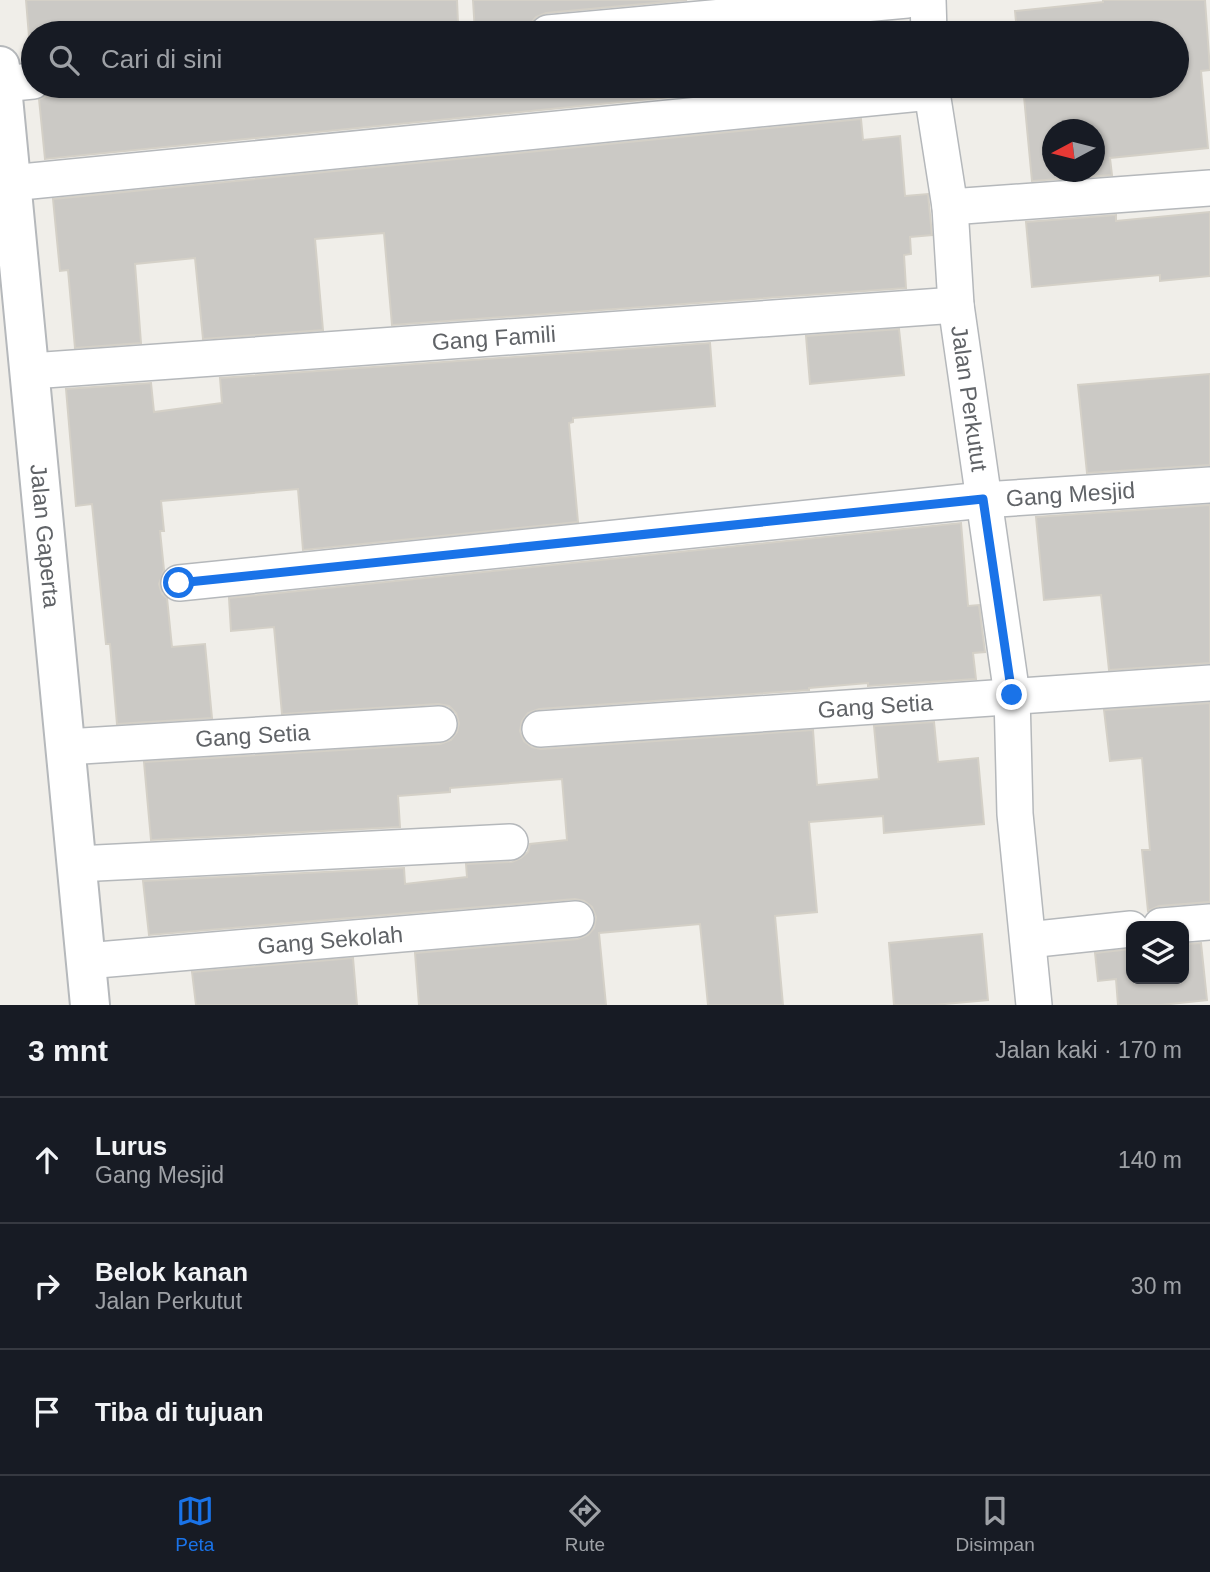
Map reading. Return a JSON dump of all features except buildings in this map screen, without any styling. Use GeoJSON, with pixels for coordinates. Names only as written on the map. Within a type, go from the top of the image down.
{"type":"FeatureCollection","features":[{"type":"Feature","properties":{"kind":"street"},"geometry":{"type":"LineString","coordinates":[[679,21],[907,0]]}},
{"type":"Feature","properties":{"kind":"street"},"geometry":{"type":"LineString","coordinates":[[928,0],[929,21]]}},
{"type":"Feature","properties":{"kind":"street","name":"Jalan Gaperta"},"geometry":{"type":"LineString","coordinates":[[12,77],[4,142],[11,183],[31,372],[90,1005]]}},
{"type":"Feature","properties":{"kind":"street"},"geometry":{"type":"LineString","coordinates":[[11,183],[843,98]]}},
{"type":"Feature","properties":{"kind":"street","name":"Jalan Perkutut"},"geometry":{"type":"LineString","coordinates":[[932,98],[950,207],[957,305],[1012,695],[1015,814],[1034,1005]]}},
{"type":"Feature","properties":{"kind":"street"},"geometry":{"type":"LineString","coordinates":[[950,207],[1210,188]]}},
{"type":"Feature","properties":{"kind":"street","name":"Gang Famili"},"geometry":{"type":"LineString","coordinates":[[31,372],[957,305]]}},
{"type":"Feature","properties":{"kind":"street","name":"Gang Mesjid"},"geometry":{"type":"LineString","coordinates":[[179,583],[983,499],[1210,485]]}},
{"type":"Feature","properties":{"kind":"street","name":"Gang Setia"},"geometry":{"type":"LineString","coordinates":[[540,729],[1210,683]]}},
{"type":"Feature","properties":{"kind":"street","name":"Gang Setia"},"geometry":{"type":"LineString","coordinates":[[66,747],[439,724]]}},
{"type":"Feature","properties":{"kind":"street"},"geometry":{"type":"LineString","coordinates":[[77,864],[509,842]]}},
{"type":"Feature","properties":{"kind":"street","name":"Gang Sekolah"},"geometry":{"type":"LineString","coordinates":[[86,961],[576,919]]}},
{"type":"Feature","properties":{"kind":"street"},"geometry":{"type":"LineString","coordinates":[[1189,924],[1210,922]]}},
{"type":"Feature","properties":{"kind":"street"},"geometry":{"type":"LineString","coordinates":[[1028,940],[1126,930]]}},
{"type":"Feature","properties":{"kind":"route"},"geometry":{"type":"LineString","coordinates":[[179,583],[983,499],[1012,695]]}}]}
